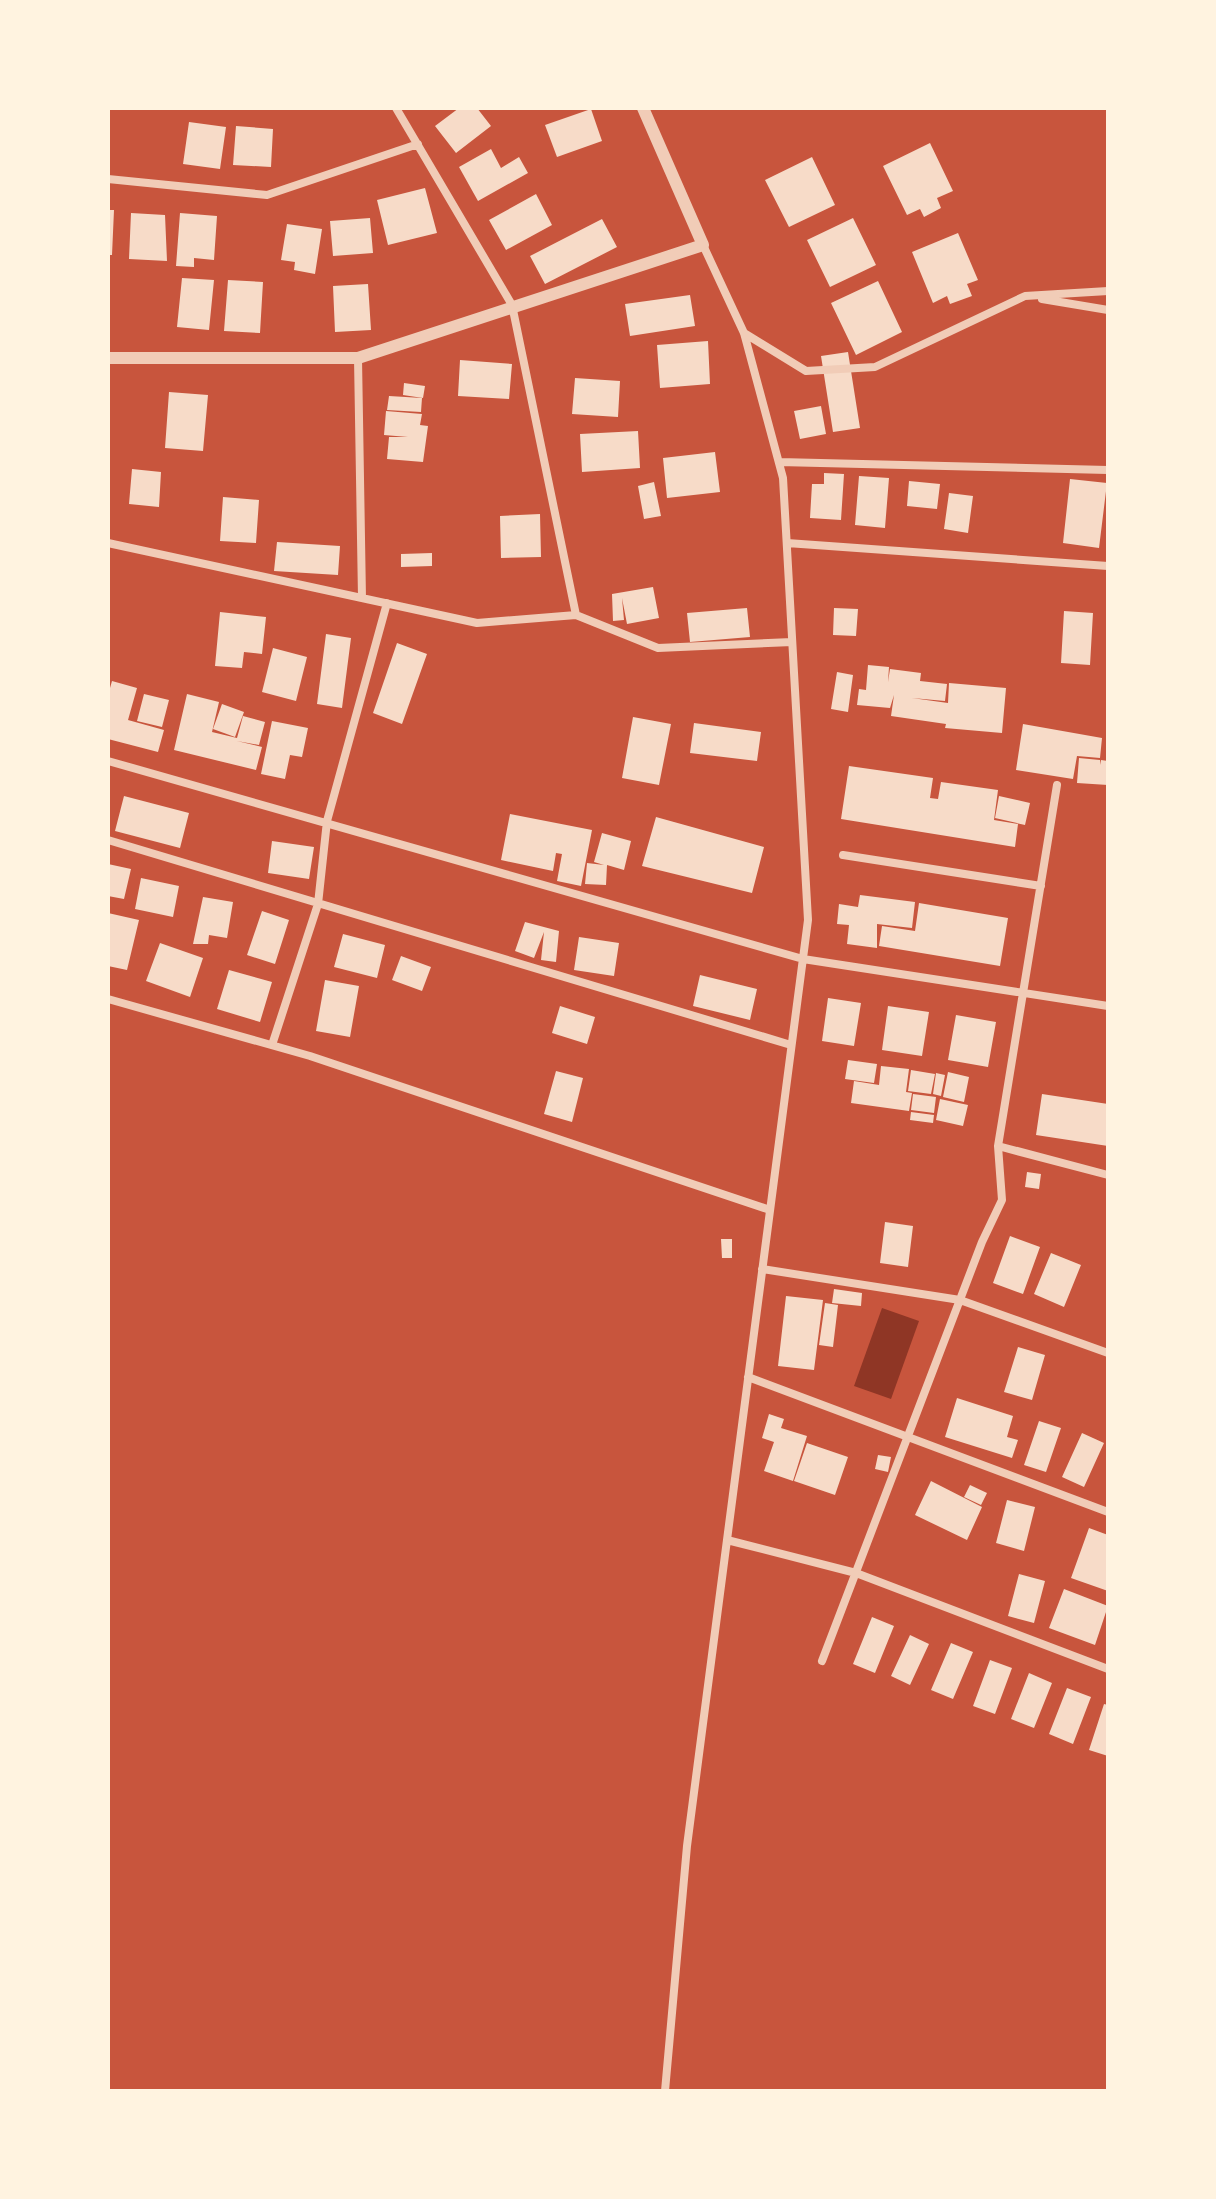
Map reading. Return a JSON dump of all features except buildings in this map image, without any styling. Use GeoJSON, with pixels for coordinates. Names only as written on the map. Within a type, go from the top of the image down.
{"type":"FeatureCollection","features":[{"type":"Feature","properties":{"kind":"street"},"geometry":{"type":"LineString","coordinates":[[396,108],[512,305],[576,615]]}},
{"type":"Feature","properties":{"kind":"street"},"geometry":{"type":"LineString","coordinates":[[643,108],[744,333],[779,462],[787,543],[808,920],[687,1846],[665,2091]]}},
{"type":"Feature","properties":{"kind":"street"},"geometry":{"type":"LineString","coordinates":[[108,179],[267,195],[418,144]]}},
{"type":"Feature","properties":{"kind":"street"},"geometry":{"type":"LineString","coordinates":[[108,358],[358,358],[512,305],[703,245]]}},
{"type":"Feature","properties":{"kind":"street"},"geometry":{"type":"LineString","coordinates":[[744,333],[806,371],[875,367],[1025,296],[1108,291]]}},
{"type":"Feature","properties":{"kind":"street"},"geometry":{"type":"LineString","coordinates":[[1025,296],[1108,310]]}},
{"type":"Feature","properties":{"kind":"street"},"geometry":{"type":"LineString","coordinates":[[358,358],[362,598]]}},
{"type":"Feature","properties":{"kind":"street"},"geometry":{"type":"LineString","coordinates":[[779,462],[1108,470]]}},
{"type":"Feature","properties":{"kind":"street"},"geometry":{"type":"LineString","coordinates":[[108,543],[477,623],[576,615],[658,648],[792,642]]}},
{"type":"Feature","properties":{"kind":"street"},"geometry":{"type":"LineString","coordinates":[[787,543],[1108,566]]}},
{"type":"Feature","properties":{"kind":"street"},"geometry":{"type":"LineString","coordinates":[[272,1045],[318,904],[327,821],[387,603]]}},
{"type":"Feature","properties":{"kind":"street"},"geometry":{"type":"LineString","coordinates":[[108,761],[803,959],[1108,1006]]}},
{"type":"Feature","properties":{"kind":"street"},"geometry":{"type":"LineString","coordinates":[[822,1661],[960,1300],[1002,1200],[998,1146],[1057,785]]}},
{"type":"Feature","properties":{"kind":"street"},"geometry":{"type":"LineString","coordinates":[[108,840],[791,1045]]}},
{"type":"Feature","properties":{"kind":"street"},"geometry":{"type":"LineString","coordinates":[[843,855],[1041,886]]}},
{"type":"Feature","properties":{"kind":"street"},"geometry":{"type":"LineString","coordinates":[[108,999],[272,1045],[770,1210]]}},
{"type":"Feature","properties":{"kind":"street"},"geometry":{"type":"LineString","coordinates":[[998,1146],[1108,1175]]}},
{"type":"Feature","properties":{"kind":"street"},"geometry":{"type":"LineString","coordinates":[[762,1269],[960,1300],[1108,1353]]}},
{"type":"Feature","properties":{"kind":"street"},"geometry":{"type":"LineString","coordinates":[[748,1377],[1108,1512]]}},
{"type":"Feature","properties":{"kind":"street"},"geometry":{"type":"LineString","coordinates":[[727,1540],[856,1573],[1108,1669]]}},
{"type":"Feature","properties":{"kind":"shaded area"},"geometry":{"type":"Polygon","coordinates":[[[882,1308],[919,1321],[891,1399],[854,1386],[882,1308]]]}}]}
